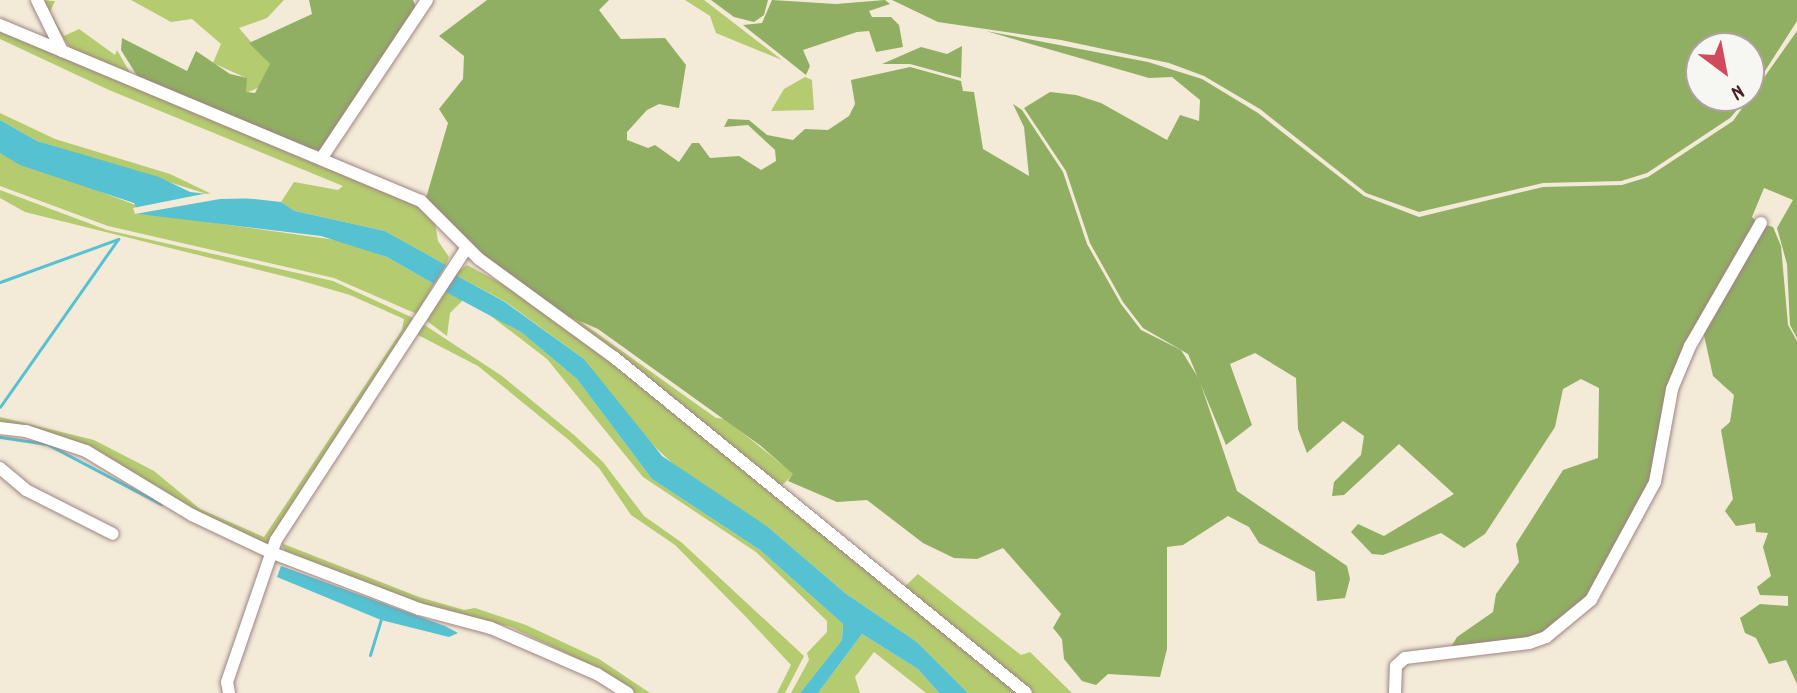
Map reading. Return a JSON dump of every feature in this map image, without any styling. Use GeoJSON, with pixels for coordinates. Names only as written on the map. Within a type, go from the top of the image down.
{"type":"FeatureCollection","features":[{"type":"Feature","properties":{"kind":"street"},"geometry":{"type":"LineString","coordinates":[[37,0],[62,51]]}},
{"type":"Feature","properties":{"kind":"street"},"geometry":{"type":"LineString","coordinates":[[321,159],[427,0]]}},
{"type":"Feature","properties":{"kind":"street"},"geometry":{"type":"LineString","coordinates":[[0,25],[421,201],[466,249],[615,358],[1026,693]]}},
{"type":"Feature","properties":{"kind":"street"},"geometry":{"type":"LineString","coordinates":[[1395,693],[1396,666],[1405,658],[1546,637],[1591,600],[1655,482],[1672,389],[1690,346],[1761,223]]}},
{"type":"Feature","properties":{"kind":"street"},"geometry":{"type":"LineString","coordinates":[[229,693],[227,682],[270,552],[466,249]]}},
{"type":"Feature","properties":{"kind":"street"},"geometry":{"type":"LineString","coordinates":[[0,428],[26,431],[86,451],[192,515],[270,552],[419,609],[491,628],[597,674],[627,693]]}},
{"type":"Feature","properties":{"kind":"street"},"geometry":{"type":"LineString","coordinates":[[0,468],[26,490],[113,534]]}},
{"type":"Feature","properties":{"kind":"green space"},"geometry":{"type":"Polygon","coordinates":[[[38,0],[55,1],[50,12],[64,36],[79,29],[115,55],[117,50],[133,78],[70,48],[38,0]]]}},
{"type":"Feature","properties":{"kind":"green space"},"geometry":{"type":"Polygon","coordinates":[[[131,0],[284,0],[267,18],[239,28],[270,64],[262,86],[246,93],[246,78],[213,63],[221,44],[192,19],[171,22],[131,0]]]}},
{"type":"Feature","properties":{"kind":"green space"},"geometry":{"type":"Polygon","coordinates":[[[309,0],[413,0],[418,12],[325,148],[319,150],[305,149],[141,82],[121,50],[122,38],[187,71],[196,51],[230,74],[247,78],[246,92],[255,93],[270,64],[249,43],[312,14],[309,0]]]}},
{"type":"Feature","properties":{"kind":"green space"},"geometry":{"type":"Polygon","coordinates":[[[487,0],[609,0],[599,10],[621,39],[665,38],[686,65],[679,108],[659,104],[647,110],[627,132],[627,140],[648,148],[655,145],[679,162],[692,143],[699,143],[710,158],[739,156],[761,170],[776,161],[775,150],[748,125],[724,127],[728,119],[749,120],[767,135],[793,140],[805,129],[828,130],[849,116],[855,104],[851,80],[910,67],[961,81],[963,91],[974,92],[983,149],[1029,176],[1024,127],[1013,104],[1022,110],[1063,172],[1087,244],[1121,304],[1141,330],[1181,350],[1199,379],[1237,491],[1347,566],[1350,579],[1345,598],[1317,601],[1315,572],[1259,543],[1249,527],[1228,516],[1183,545],[1167,547],[1167,649],[1160,677],[1108,674],[1096,685],[1082,681],[1064,659],[1062,639],[1053,628],[1061,614],[1003,548],[977,559],[954,558],[923,543],[867,500],[837,502],[788,481],[793,474],[761,446],[598,329],[561,313],[455,234],[426,198],[448,123],[439,109],[463,79],[464,56],[439,36],[487,0]]]}},
{"type":"Feature","properties":{"kind":"green space"},"geometry":{"type":"Polygon","coordinates":[[[685,0],[704,0],[782,60],[716,33],[710,16],[685,0]]]}},
{"type":"Feature","properties":{"kind":"green space"},"geometry":{"type":"Polygon","coordinates":[[[711,0],[768,0],[764,15],[754,22],[734,17],[711,0]]]}},
{"type":"Feature","properties":{"kind":"green space"},"geometry":{"type":"Polygon","coordinates":[[[772,0],[836,4],[885,0],[890,4],[869,11],[872,17],[891,17],[899,25],[903,47],[876,52],[869,31],[857,32],[803,50],[810,66],[806,75],[743,25],[762,23],[772,0]]]}},
{"type":"Feature","properties":{"kind":"green space"},"geometry":{"type":"Polygon","coordinates":[[[892,0],[1797,0],[1797,21],[1765,71],[1765,32],[1685,32],[1685,112],[1735,112],[1647,173],[1621,181],[1543,183],[1419,212],[1366,193],[1260,109],[1204,76],[1169,63],[1061,40],[938,22],[892,0]]]}},
{"type":"Feature","properties":{"kind":"green space"},"geometry":{"type":"Polygon","coordinates":[[[0,31],[416,205],[435,223],[438,241],[449,257],[446,265],[385,231],[295,211],[281,202],[294,182],[338,190],[343,186],[109,90],[0,39],[0,31]]]}},
{"type":"Feature","properties":{"kind":"green space"},"geometry":{"type":"Polygon","coordinates":[[[986,31],[1148,62],[1202,79],[1258,113],[1364,196],[1419,217],[1543,187],[1622,185],[1648,177],[1733,121],[1739,112],[1765,112],[1765,76],[1797,31],[1797,338],[1790,325],[1787,264],[1777,228],[1793,200],[1764,188],[1752,217],[1758,223],[1687,345],[1653,479],[1589,599],[1542,637],[1448,652],[1457,637],[1493,612],[1496,594],[1519,562],[1516,544],[1563,470],[1598,458],[1599,388],[1581,379],[1563,389],[1555,427],[1485,534],[1464,548],[1441,533],[1383,555],[1372,554],[1351,532],[1358,524],[1384,536],[1454,494],[1399,444],[1344,495],[1332,496],[1334,482],[1361,455],[1364,436],[1343,421],[1307,453],[1298,429],[1296,378],[1255,353],[1230,364],[1252,425],[1226,445],[1188,354],[1143,328],[1123,302],[1090,243],[1066,171],[1024,108],[1050,92],[1076,95],[1101,103],[1167,140],[1180,115],[1199,121],[1200,100],[1172,77],[1149,78],[986,31]]]}},
{"type":"Feature","properties":{"kind":"green space"},"geometry":{"type":"Polygon","coordinates":[[[962,46],[961,78],[910,64],[882,64],[921,47],[947,54],[962,46]]]}},
{"type":"Feature","properties":{"kind":"green space"},"geometry":{"type":"Polygon","coordinates":[[[805,77],[812,80],[814,110],[771,111],[784,89],[805,77]]]}},
{"type":"Feature","properties":{"kind":"green space"},"geometry":{"type":"Polygon","coordinates":[[[0,113],[55,139],[170,174],[220,198],[37,141],[0,120],[0,113]]]}},
{"type":"Feature","properties":{"kind":"green space"},"geometry":{"type":"Polygon","coordinates":[[[0,153],[164,216],[343,241],[387,257],[434,284],[417,314],[334,278],[108,226],[0,186],[0,153]]]}},
{"type":"Feature","properties":{"kind":"green space"},"geometry":{"type":"Polygon","coordinates":[[[0,190],[107,230],[333,281],[413,318],[267,544],[187,507],[115,461],[0,426],[0,417],[94,440],[154,471],[200,509],[264,537],[402,330],[404,319],[350,295],[295,279],[25,212],[0,198],[0,190]]]}},
{"type":"Feature","properties":{"kind":"green space"},"geometry":{"type":"Polygon","coordinates":[[[1762,224],[1773,227],[1781,246],[1788,325],[1797,341],[1797,684],[1786,660],[1769,664],[1756,638],[1745,633],[1740,618],[1760,604],[1788,606],[1788,596],[1760,595],[1757,587],[1771,576],[1763,547],[1768,533],[1756,532],[1755,523],[1736,526],[1725,511],[1733,499],[1721,430],[1730,422],[1734,395],[1713,376],[1702,326],[1762,224]]]}},
{"type":"Feature","properties":{"kind":"green space"},"geometry":{"type":"Polygon","coordinates":[[[467,265],[521,294],[575,334],[1021,693],[968,693],[917,642],[845,593],[768,527],[683,473],[643,436],[584,359],[506,302],[454,274],[467,265]]]}},
{"type":"Feature","properties":{"kind":"green space"},"geometry":{"type":"Polygon","coordinates":[[[444,291],[463,300],[450,313],[447,336],[427,321],[444,291]]]}},
{"type":"Feature","properties":{"kind":"green space"},"geometry":{"type":"Polygon","coordinates":[[[567,312],[716,418],[725,419],[794,474],[778,489],[561,313],[567,312]]]}},
{"type":"Feature","properties":{"kind":"green space"},"geometry":{"type":"Polygon","coordinates":[[[487,313],[521,332],[577,379],[652,479],[760,550],[843,624],[842,640],[800,693],[791,693],[809,660],[807,653],[827,632],[827,621],[756,552],[643,477],[547,359],[487,313]]]}},
{"type":"Feature","properties":{"kind":"green space"},"geometry":{"type":"Polygon","coordinates":[[[423,324],[502,376],[574,435],[603,462],[644,516],[681,542],[804,656],[785,693],[777,693],[791,665],[748,619],[675,545],[631,515],[599,468],[570,441],[478,366],[418,335],[423,324]]]}},
{"type":"Feature","properties":{"kind":"green space"},"geometry":{"type":"Polygon","coordinates":[[[281,543],[419,597],[464,610],[475,608],[526,625],[599,659],[650,693],[635,693],[605,672],[511,627],[420,605],[286,553],[281,543]]]}},
{"type":"Feature","properties":{"kind":"green space"},"geometry":{"type":"Polygon","coordinates":[[[918,574],[1021,655],[1030,652],[1072,693],[1030,693],[903,588],[918,574]]]}},
{"type":"Feature","properties":{"kind":"green space"},"geometry":{"type":"Polygon","coordinates":[[[862,634],[918,669],[939,693],[926,693],[874,652],[855,677],[860,693],[818,693],[862,634]]]}},
{"type":"Feature","properties":{"kind":"water"},"geometry":{"type":"Polygon","coordinates":[[[0,120],[37,141],[159,177],[190,192],[281,202],[295,211],[385,231],[446,265],[434,284],[387,257],[321,236],[139,214],[134,203],[20,165],[0,153],[0,120]]]}},
{"type":"Feature","properties":{"kind":"water"},"geometry":{"type":"Polygon","coordinates":[[[454,274],[505,302],[584,359],[662,456],[768,527],[845,593],[917,642],[968,693],[939,693],[918,669],[862,634],[818,693],[800,693],[842,640],[843,624],[760,550],[652,479],[577,379],[521,332],[444,291],[454,274]]]}},
{"type":"Feature","properties":{"kind":"water"},"geometry":{"type":"Polygon","coordinates":[[[281,566],[458,633],[449,637],[381,620],[277,577],[281,566]]]}},
{"type":"Feature","properties":{"kind":"pier"},"geometry":{"type":"Polygon","coordinates":[[[203,194],[276,198],[220,199],[135,214],[133,208],[203,194]]]}},
{"type":"Feature","properties":{"kind":"waterway"},"geometry":{"type":"LineString","coordinates":[[0,282],[118,239],[0,407]]}},
{"type":"Feature","properties":{"kind":"waterway"},"geometry":{"type":"LineString","coordinates":[[0,437],[47,444],[161,504]]}},
{"type":"Feature","properties":{"kind":"waterway"},"geometry":{"type":"LineString","coordinates":[[370,655],[381,620]]}}]}
